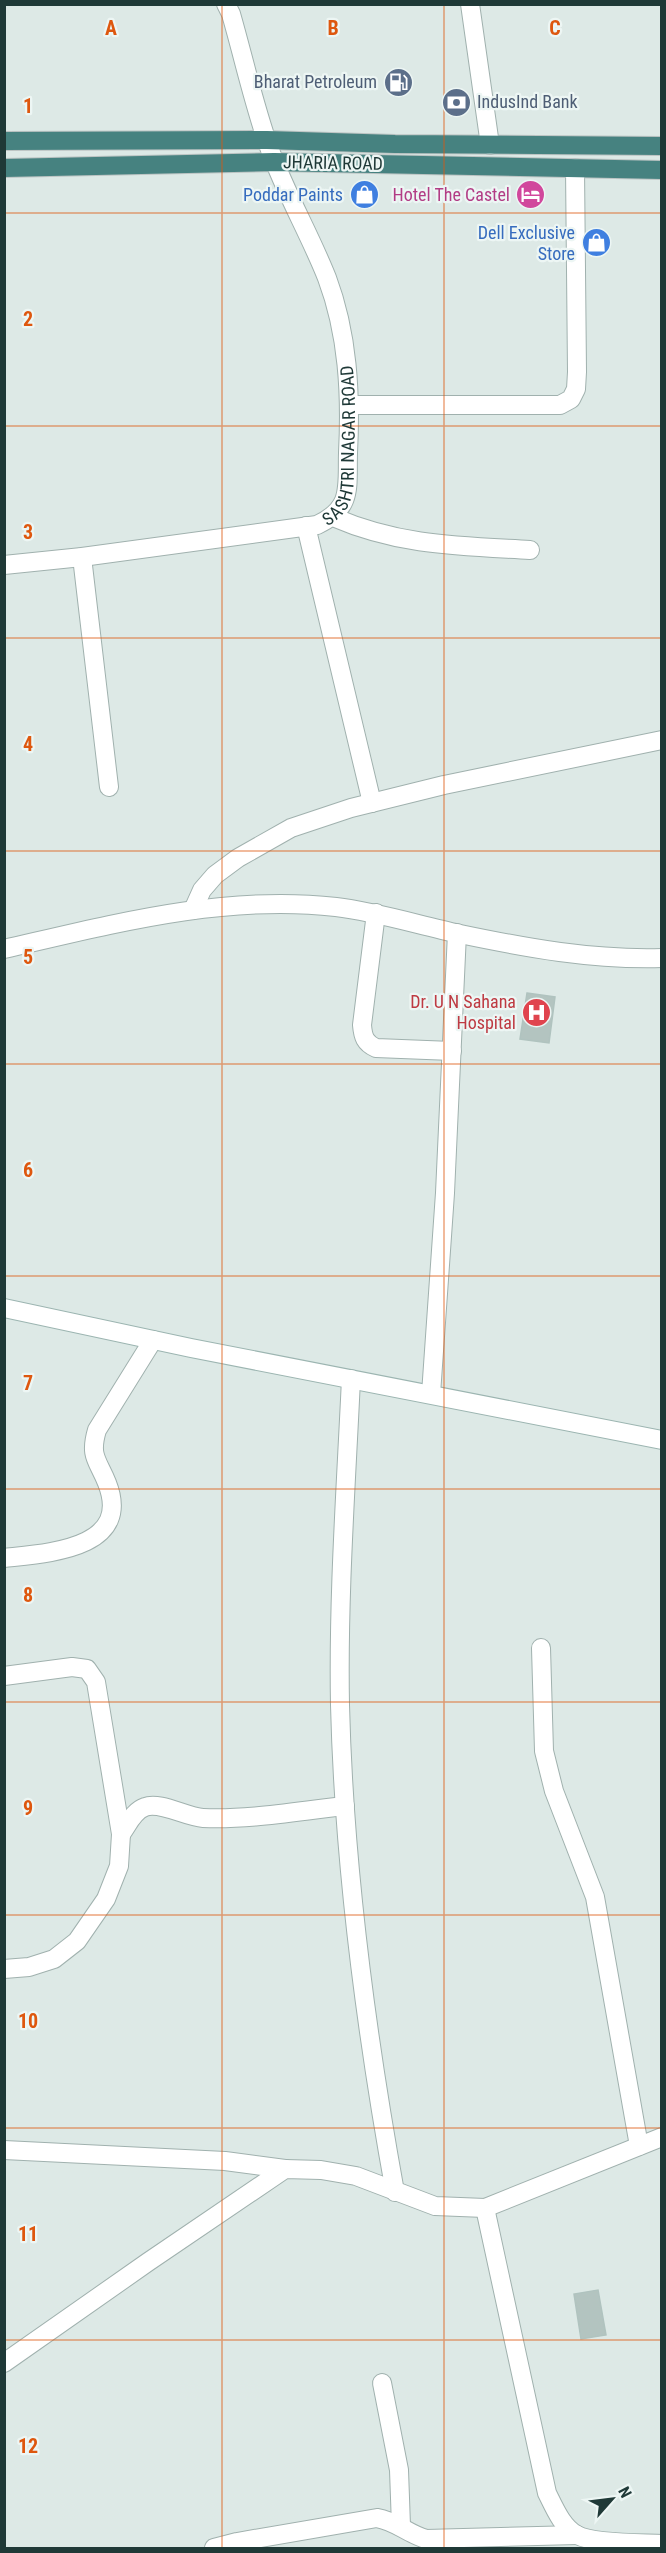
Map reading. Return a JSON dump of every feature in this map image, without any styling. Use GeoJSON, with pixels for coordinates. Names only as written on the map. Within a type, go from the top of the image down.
{"type":"FeatureCollection","features":[{"type":"Feature","properties":{"kind":"highway","name":"JHARIA ROAD"},"geometry":{"type":"LineString","coordinates":[[4,141],[267,140],[662,146]]}},
{"type":"Feature","properties":{"kind":"highway","name":"JHARIA ROAD"},"geometry":{"type":"LineString","coordinates":[[4,168],[274,162],[662,170]]}},
{"type":"Feature","properties":{"kind":"street","name":"SASHTRI NAGAR ROAD"},"geometry":{"type":"LineString","coordinates":[[4,565],[82,557],[317,525],[333,517],[343,506],[347,491],[350,405],[348,371],[340,322],[327,279],[274,162],[231,14],[226,4]]}},
{"type":"Feature","properties":{"kind":"street"},"geometry":{"type":"LineString","coordinates":[[470,4],[490,145]]}},
{"type":"Feature","properties":{"kind":"street"},"geometry":{"type":"LineString","coordinates":[[350,405],[560,405],[571,399],[576,389],[577,372],[575,168]]}},
{"type":"Feature","properties":{"kind":"street"},"geometry":{"type":"LineString","coordinates":[[333,517],[388,537],[430,544],[530,550]]}},
{"type":"Feature","properties":{"kind":"street"},"geometry":{"type":"LineString","coordinates":[[306,526],[372,802]]}},
{"type":"Feature","properties":{"kind":"street"},"geometry":{"type":"LineString","coordinates":[[82,557],[109,787]]}},
{"type":"Feature","properties":{"kind":"street"},"geometry":{"type":"LineString","coordinates":[[193,910],[202,890],[215,875],[238,858],[291,828],[372,802],[662,740]]}},
{"type":"Feature","properties":{"kind":"street"},"geometry":{"type":"LineString","coordinates":[[4,949],[132,920],[193,910],[276,904],[334,907],[376,914],[554,953],[623,959],[662,958]]}},
{"type":"Feature","properties":{"kind":"street"},"geometry":{"type":"LineString","coordinates":[[376,914],[362,1025],[363,1037],[368,1044],[376,1048],[452,1051]]}},
{"type":"Feature","properties":{"kind":"street"},"geometry":{"type":"LineString","coordinates":[[431,1394],[457,933]]}},
{"type":"Feature","properties":{"kind":"street"},"geometry":{"type":"LineString","coordinates":[[4,1308],[153,1340],[662,1440]]}},
{"type":"Feature","properties":{"kind":"street"},"geometry":{"type":"LineString","coordinates":[[4,1558],[48,1552],[82,1544],[102,1532],[112,1515],[112,1498],[106,1480],[95,1462],[92,1446],[94,1438],[153,1340]]}},
{"type":"Feature","properties":{"kind":"street"},"geometry":{"type":"LineString","coordinates":[[351,1379],[342,1567],[340,1705],[345,1806],[360,1961],[380,2109],[395,2192]]}},
{"type":"Feature","properties":{"kind":"street"},"geometry":{"type":"LineString","coordinates":[[541,1648],[544,1752],[554,1791],[595,1897],[639,2146]]}},
{"type":"Feature","properties":{"kind":"street"},"geometry":{"type":"LineString","coordinates":[[4,1676],[72,1667],[87,1669],[96,1682],[121,1834],[119,1866],[106,1899],[76,1941],[54,1959],[29,1967],[4,1970]]}},
{"type":"Feature","properties":{"kind":"street"},"geometry":{"type":"LineString","coordinates":[[121,1834],[135,1814],[145,1807],[159,1806],[198,1818],[223,1819],[345,1806]]}},
{"type":"Feature","properties":{"kind":"street"},"geometry":{"type":"LineString","coordinates":[[4,2150],[225,2161],[285,2169],[321,2170],[356,2176],[435,2206],[486,2208],[662,2137]]}},
{"type":"Feature","properties":{"kind":"street"},"geometry":{"type":"LineString","coordinates":[[4,2363],[147,2262],[285,2169]]}},
{"type":"Feature","properties":{"kind":"street"},"geometry":{"type":"LineString","coordinates":[[486,2208],[547,2493],[560,2518],[577,2535]]}},
{"type":"Feature","properties":{"kind":"street"},"geometry":{"type":"LineString","coordinates":[[382,2383],[399,2470],[401,2526]]}},
{"type":"Feature","properties":{"kind":"street"},"geometry":{"type":"LineString","coordinates":[[214,2548],[377,2518],[389,2520],[414,2535],[426,2539],[577,2535],[603,2540],[662,2544]]}},
{"type":"Feature","properties":{"kind":"building"},"geometry":{"type":"Polygon","coordinates":[[[527,993],[555,997],[549,1043],[520,1039],[527,993]]]}},
{"type":"Feature","properties":{"kind":"building"},"geometry":{"type":"Polygon","coordinates":[[[598,2290],[606,2335],[581,2339],[574,2294],[598,2290]]]}},
{"type":"Feature","properties":{"kind":"place","name":"Bharat Petroleum"},"geometry":{"type":"Point","coordinates":[398,82]}},
{"type":"Feature","properties":{"kind":"place","name":"IndusInd Bank"},"geometry":{"type":"Point","coordinates":[456,102]}},
{"type":"Feature","properties":{"kind":"place","name":"Poddar Paints"},"geometry":{"type":"Point","coordinates":[364,195]}},
{"type":"Feature","properties":{"kind":"place","name":"Hotel The Castel"},"geometry":{"type":"Point","coordinates":[531,195]}},
{"type":"Feature","properties":{"kind":"place","name":"Dell Exclusive Store"},"geometry":{"type":"Point","coordinates":[596,243]}},
{"type":"Feature","properties":{"kind":"place","name":"Dr. U N Sahana Hospital"},"geometry":{"type":"Point","coordinates":[537,1012]}}]}
